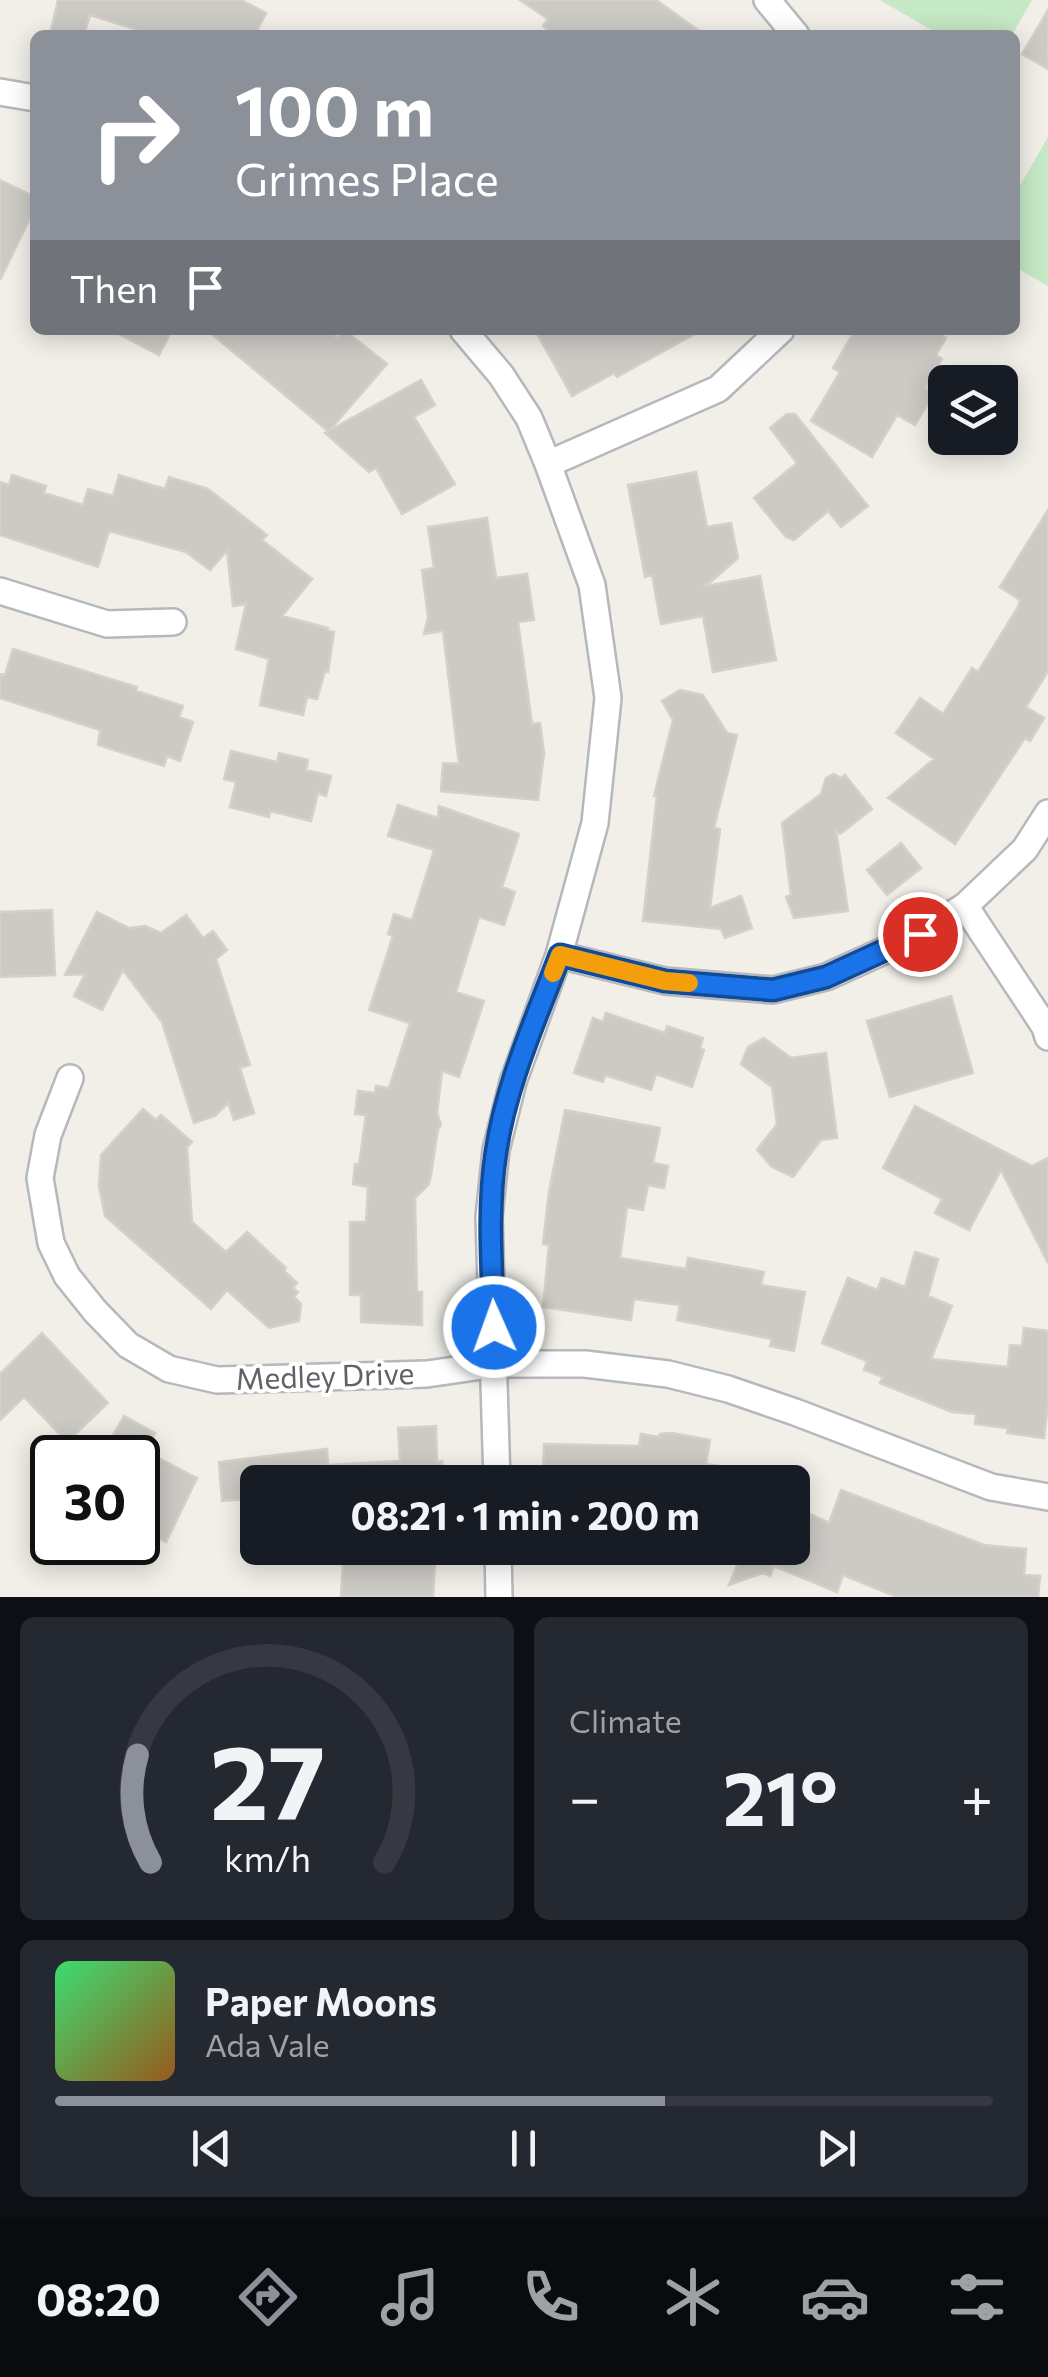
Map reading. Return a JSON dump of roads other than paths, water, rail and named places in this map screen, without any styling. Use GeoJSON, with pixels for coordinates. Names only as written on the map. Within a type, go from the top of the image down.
{"type":"FeatureCollection","features":[{"type":"Feature","properties":{"kind":"street"},"geometry":{"type":"LineString","coordinates":[[767,0],[792,30]]}},
{"type":"Feature","properties":{"kind":"street"},"geometry":{"type":"LineString","coordinates":[[0,92],[30,97]]}},
{"type":"Feature","properties":{"kind":"street"},"geometry":{"type":"LineString","coordinates":[[467,335],[502,375],[529,418],[548,464],[592,585],[608,698],[595,823],[560,955],[513,1082],[496,1150],[489,1217],[497,1465]]}},
{"type":"Feature","properties":{"kind":"street"},"geometry":{"type":"LineString","coordinates":[[548,464],[718,388],[776,335]]}},
{"type":"Feature","properties":{"kind":"street"},"geometry":{"type":"LineString","coordinates":[[0,590],[107,624],[174,622]]}},
{"type":"Feature","properties":{"kind":"street"},"geometry":{"type":"LineString","coordinates":[[560,955],[665,981],[773,990],[826,977],[920,934],[965,906],[1026,849],[1048,812]]}},
{"type":"Feature","properties":{"kind":"street"},"geometry":{"type":"LineString","coordinates":[[965,906],[1046,1026],[1048,1037]]}},
{"type":"Feature","properties":{"kind":"street","name":"Medley Drive"},"geometry":{"type":"LineString","coordinates":[[70,1078],[48,1135],[40,1178],[51,1242],[67,1276],[94,1312],[128,1345],[169,1369],[216,1380],[428,1374],[496,1364],[585,1364],[698,1382],[794,1412],[991,1486],[1048,1497]]}},
{"type":"Feature","properties":{"kind":"street"},"geometry":{"type":"LineString","coordinates":[[498,1565],[499,1597]]}}]}
